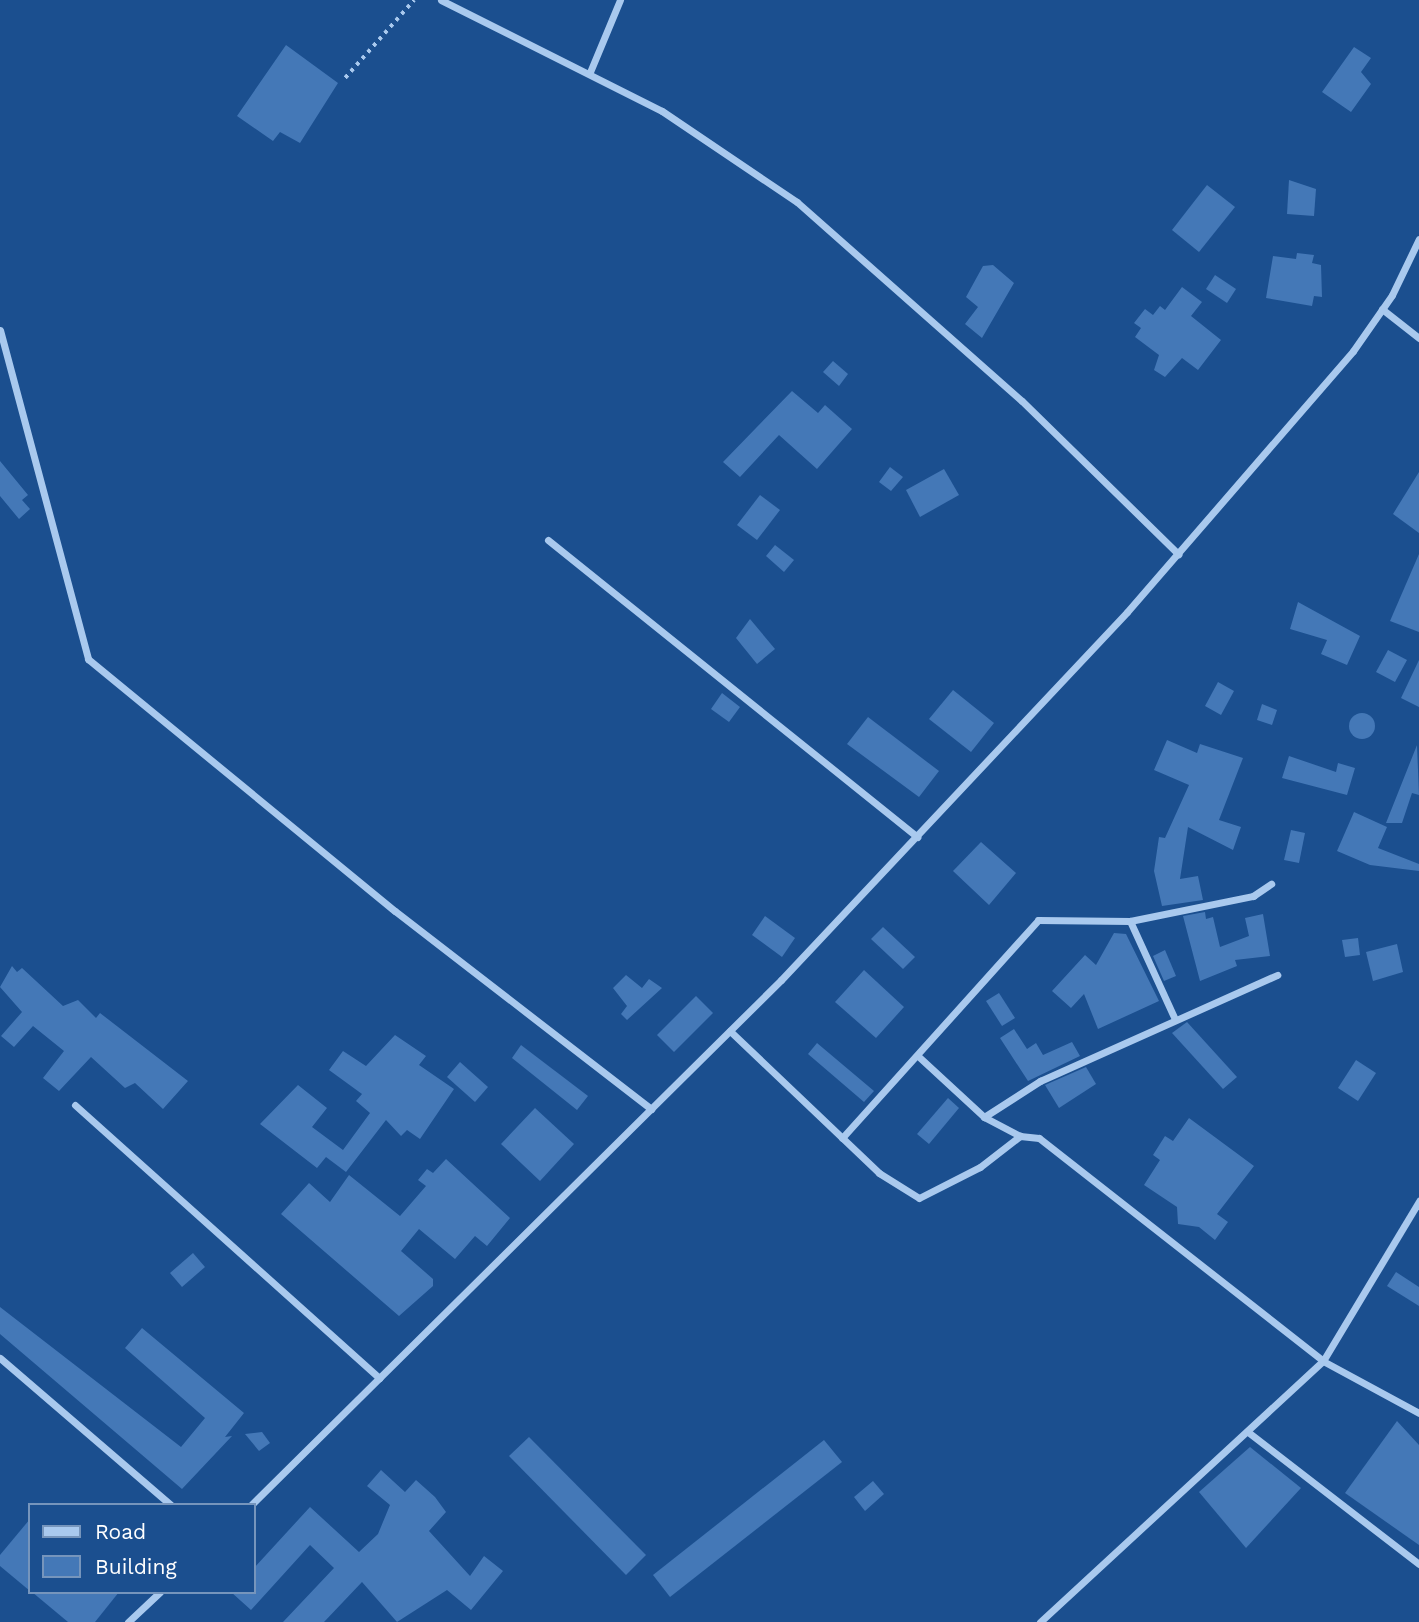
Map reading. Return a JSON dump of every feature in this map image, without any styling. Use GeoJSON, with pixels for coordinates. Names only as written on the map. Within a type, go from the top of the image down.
{"type":"FeatureCollection","features":[{"type":"Feature","properties":{"kind":"street"},"geometry":{"type":"LineString","coordinates":[[441,0],[590,72],[722,148],[797,202],[1022,401],[1178,554]]}},
{"type":"Feature","properties":{"kind":"street"},"geometry":{"type":"LineString","coordinates":[[590,72],[620,0]]}},
{"type":"Feature","properties":{"kind":"street"},"geometry":{"type":"LineString","coordinates":[[253,1503],[730,1031],[918,837],[1178,554],[1304,412],[1382,309],[1419,239]]}},
{"type":"Feature","properties":{"kind":"street"},"geometry":{"type":"LineString","coordinates":[[1382,309],[1419,338]]}},
{"type":"Feature","properties":{"kind":"street"},"geometry":{"type":"LineString","coordinates":[[0,330],[88,659],[395,911],[651,1109]]}},
{"type":"Feature","properties":{"kind":"street"},"geometry":{"type":"LineString","coordinates":[[548,540],[918,837]]}},
{"type":"Feature","properties":{"kind":"street"},"geometry":{"type":"LineString","coordinates":[[842,1138],[1038,920],[1130,921],[1253,896],[1271,884]]}},
{"type":"Feature","properties":{"kind":"street"},"geometry":{"type":"LineString","coordinates":[[1130,921],[1174,1017]]}},
{"type":"Feature","properties":{"kind":"street"},"geometry":{"type":"LineString","coordinates":[[984,1117],[1040,1081],[1174,1017],[1278,975]]}},
{"type":"Feature","properties":{"kind":"street"},"geometry":{"type":"LineString","coordinates":[[730,1031],[888,1180],[919,1198],[980,1167],[1020,1136]]}},
{"type":"Feature","properties":{"kind":"street"},"geometry":{"type":"LineString","coordinates":[[918,1056],[984,1117],[1020,1136],[1039,1138],[1064,1154],[1323,1361],[1419,1413]]}},
{"type":"Feature","properties":{"kind":"street"},"geometry":{"type":"LineString","coordinates":[[75,1105],[379,1378]]}},
{"type":"Feature","properties":{"kind":"street"},"geometry":{"type":"LineString","coordinates":[[1040,1622],[1323,1361],[1419,1201]]}},
{"type":"Feature","properties":{"kind":"street"},"geometry":{"type":"LineString","coordinates":[[0,1358],[170,1503]]}},
{"type":"Feature","properties":{"kind":"street"},"geometry":{"type":"LineString","coordinates":[[1248,1432],[1419,1564]]}},
{"type":"Feature","properties":{"kind":"street"},"geometry":{"type":"LineString","coordinates":[[128,1622],[158,1594]]}},
{"type":"Feature","properties":{"kind":"path"},"geometry":{"type":"LineString","coordinates":[[345,78],[414,0]]}},
{"type":"Feature","properties":{"kind":"building"},"geometry":{"type":"Polygon","coordinates":[[[286,45],[338,83],[300,143],[280,132],[273,141],[237,116],[286,45]]]}},
{"type":"Feature","properties":{"kind":"building"},"geometry":{"type":"Polygon","coordinates":[[[1354,47],[1371,58],[1361,72],[1371,84],[1351,112],[1322,92],[1354,47]]]}},
{"type":"Feature","properties":{"kind":"building"},"geometry":{"type":"Polygon","coordinates":[[[1289,180],[1316,189],[1314,216],[1287,214],[1289,180]]]}},
{"type":"Feature","properties":{"kind":"building"},"geometry":{"type":"Polygon","coordinates":[[[1207,185],[1235,207],[1199,252],[1172,230],[1207,185]]]}},
{"type":"Feature","properties":{"kind":"building"},"geometry":{"type":"Polygon","coordinates":[[[1297,253],[1314,255],[1312,263],[1321,265],[1322,297],[1314,296],[1312,306],[1266,298],[1273,256],[1296,259],[1297,253]]]}},
{"type":"Feature","properties":{"kind":"building"},"geometry":{"type":"Polygon","coordinates":[[[993,265],[1014,283],[982,338],[965,324],[978,307],[966,297],[983,266],[993,265]]]}},
{"type":"Feature","properties":{"kind":"building"},"geometry":{"type":"Polygon","coordinates":[[[1215,275],[1236,289],[1227,303],[1206,289],[1215,275]]]}},
{"type":"Feature","properties":{"kind":"building"},"geometry":{"type":"Polygon","coordinates":[[[1182,287],[1202,302],[1191,316],[1221,340],[1198,370],[1182,358],[1165,377],[1154,370],[1159,355],[1135,337],[1141,328],[1134,323],[1145,309],[1153,315],[1160,306],[1165,310],[1182,287]]]}},
{"type":"Feature","properties":{"kind":"building"},"geometry":{"type":"Polygon","coordinates":[[[833,361],[848,374],[839,386],[823,372],[833,361]]]}},
{"type":"Feature","properties":{"kind":"building"},"geometry":{"type":"Polygon","coordinates":[[[792,391],[818,413],[825,405],[852,429],[817,469],[779,435],[740,477],[723,462],[792,391]]]}},
{"type":"Feature","properties":{"kind":"building"},"geometry":{"type":"Polygon","coordinates":[[[0,461],[28,495],[22,500],[30,509],[19,519],[0,496],[0,461]]]}},
{"type":"Feature","properties":{"kind":"building"},"geometry":{"type":"Polygon","coordinates":[[[890,467],[903,477],[891,491],[879,482],[890,467]]]}},
{"type":"Feature","properties":{"kind":"building"},"geometry":{"type":"Polygon","coordinates":[[[944,469],[959,495],[920,517],[906,490],[944,469]]]}},
{"type":"Feature","properties":{"kind":"building"},"geometry":{"type":"Polygon","coordinates":[[[1419,472],[1419,533],[1393,514],[1419,472]]]}},
{"type":"Feature","properties":{"kind":"building"},"geometry":{"type":"Polygon","coordinates":[[[760,495],[780,510],[757,540],[737,525],[760,495]]]}},
{"type":"Feature","properties":{"kind":"building"},"geometry":{"type":"Polygon","coordinates":[[[775,545],[794,560],[784,572],[766,556],[775,545]]]}},
{"type":"Feature","properties":{"kind":"building"},"geometry":{"type":"Polygon","coordinates":[[[1419,554],[1419,632],[1390,621],[1419,554]]]}},
{"type":"Feature","properties":{"kind":"building"},"geometry":{"type":"Polygon","coordinates":[[[1298,602],[1360,636],[1347,665],[1321,654],[1327,640],[1290,629],[1298,602]]]}},
{"type":"Feature","properties":{"kind":"building"},"geometry":{"type":"Polygon","coordinates":[[[750,619],[775,649],[757,664],[736,638],[750,619]]]}},
{"type":"Feature","properties":{"kind":"building"},"geometry":{"type":"Polygon","coordinates":[[[1388,650],[1407,660],[1395,682],[1376,672],[1388,650]]]}},
{"type":"Feature","properties":{"kind":"building"},"geometry":{"type":"Polygon","coordinates":[[[1419,660],[1419,707],[1401,698],[1419,660]]]}},
{"type":"Feature","properties":{"kind":"building"},"geometry":{"type":"Polygon","coordinates":[[[1218,682],[1234,691],[1221,715],[1205,706],[1218,682]]]}},
{"type":"Feature","properties":{"kind":"building"},"geometry":{"type":"Polygon","coordinates":[[[953,690],[994,723],[971,752],[929,719],[953,690]]]}},
{"type":"Feature","properties":{"kind":"building"},"geometry":{"type":"Polygon","coordinates":[[[722,693],[740,707],[729,722],[711,709],[722,693]]]}},
{"type":"Feature","properties":{"kind":"building"},"geometry":{"type":"Polygon","coordinates":[[[1262,704],[1277,710],[1272,725],[1257,720],[1262,704]]]}},
{"type":"Feature","properties":{"kind":"building"},"geometry":{"type":"Polygon","coordinates":[[[1362,713],[1371,717],[1375,726],[1371,735],[1362,739],[1353,735],[1349,726],[1353,717],[1362,713]]]}},
{"type":"Feature","properties":{"kind":"building"},"geometry":{"type":"Polygon","coordinates":[[[868,717],[939,771],[919,797],[847,744],[868,717]]]}},
{"type":"Feature","properties":{"kind":"building"},"geometry":{"type":"Polygon","coordinates":[[[1167,740],[1197,753],[1200,744],[1243,758],[1219,820],[1241,827],[1233,850],[1188,827],[1180,879],[1198,876],[1203,900],[1162,906],[1154,871],[1159,837],[1165,838],[1189,785],[1154,770],[1167,740]]]}},
{"type":"Feature","properties":{"kind":"building"},"geometry":{"type":"Polygon","coordinates":[[[1417,745],[1419,795],[1412,793],[1402,823],[1386,823],[1417,745]]]}},
{"type":"Feature","properties":{"kind":"building"},"geometry":{"type":"Polygon","coordinates":[[[1289,756],[1336,772],[1338,763],[1355,768],[1347,795],[1282,778],[1289,756]]]}},
{"type":"Feature","properties":{"kind":"building"},"geometry":{"type":"Polygon","coordinates":[[[1354,812],[1387,827],[1378,848],[1419,864],[1419,871],[1370,865],[1337,851],[1354,812]]]}},
{"type":"Feature","properties":{"kind":"building"},"geometry":{"type":"Polygon","coordinates":[[[1291,830],[1305,833],[1299,863],[1284,860],[1291,830]]]}},
{"type":"Feature","properties":{"kind":"building"},"geometry":{"type":"Polygon","coordinates":[[[981,842],[1016,873],[989,905],[953,871],[981,842]]]}},
{"type":"Feature","properties":{"kind":"building"},"geometry":{"type":"Polygon","coordinates":[[[1205,912],[1206,919],[1213,917],[1220,947],[1249,936],[1245,918],[1263,914],[1270,956],[1235,960],[1237,966],[1200,981],[1183,916],[1205,912]]]}},
{"type":"Feature","properties":{"kind":"building"},"geometry":{"type":"Polygon","coordinates":[[[765,916],[795,938],[782,957],[752,935],[765,916]]]}},
{"type":"Feature","properties":{"kind":"building"},"geometry":{"type":"Polygon","coordinates":[[[883,927],[915,957],[903,969],[871,939],[883,927]]]}},
{"type":"Feature","properties":{"kind":"building"},"geometry":{"type":"Polygon","coordinates":[[[1114,933],[1126,934],[1159,1001],[1098,1029],[1084,994],[1071,1008],[1052,991],[1085,955],[1096,965],[1114,933]]]}},
{"type":"Feature","properties":{"kind":"building"},"geometry":{"type":"Polygon","coordinates":[[[1358,938],[1360,955],[1345,957],[1342,940],[1358,938]]]}},
{"type":"Feature","properties":{"kind":"building"},"geometry":{"type":"Polygon","coordinates":[[[1397,944],[1403,972],[1373,981],[1366,952],[1397,944]]]}},
{"type":"Feature","properties":{"kind":"building"},"geometry":{"type":"Polygon","coordinates":[[[1165,950],[1176,976],[1164,981],[1153,956],[1165,950]]]}},
{"type":"Feature","properties":{"kind":"building"},"geometry":{"type":"Polygon","coordinates":[[[12,966],[17,972],[22,968],[63,1006],[78,1000],[96,1018],[100,1013],[188,1081],[163,1109],[135,1083],[125,1088],[91,1057],[59,1091],[43,1078],[64,1051],[33,1026],[14,1047],[1,1036],[22,1012],[0,987],[12,966]]]}},
{"type":"Feature","properties":{"kind":"building"},"geometry":{"type":"Polygon","coordinates":[[[864,970],[904,1007],[876,1038],[835,1002],[864,970]]]}},
{"type":"Feature","properties":{"kind":"building"},"geometry":{"type":"Polygon","coordinates":[[[626,975],[642,988],[649,979],[662,988],[627,1020],[621,1014],[627,1006],[613,988],[626,975]]]}},
{"type":"Feature","properties":{"kind":"building"},"geometry":{"type":"Polygon","coordinates":[[[999,993],[1015,1018],[1002,1026],[986,1001],[999,993]]]}},
{"type":"Feature","properties":{"kind":"building"},"geometry":{"type":"Polygon","coordinates":[[[696,996],[713,1013],[674,1052],[657,1035],[696,996]]]}},
{"type":"Feature","properties":{"kind":"building"},"geometry":{"type":"Polygon","coordinates":[[[1187,1022],[1237,1077],[1223,1089],[1172,1033],[1187,1022]]]}},
{"type":"Feature","properties":{"kind":"building"},"geometry":{"type":"Polygon","coordinates":[[[1014,1029],[1027,1049],[1036,1043],[1043,1055],[1072,1042],[1080,1056],[1028,1081],[1000,1038],[1014,1029]]]}},
{"type":"Feature","properties":{"kind":"building"},"geometry":{"type":"Polygon","coordinates":[[[395,1035],[426,1056],[419,1065],[454,1089],[420,1139],[407,1130],[401,1136],[386,1120],[346,1172],[326,1157],[317,1168],[260,1124],[298,1085],[327,1108],[312,1127],[343,1150],[370,1113],[356,1101],[362,1094],[329,1070],[343,1051],[366,1066],[395,1035]]]}},
{"type":"Feature","properties":{"kind":"building"},"geometry":{"type":"Polygon","coordinates":[[[817,1043],[874,1091],[864,1102],[808,1054],[817,1043]]]}},
{"type":"Feature","properties":{"kind":"building"},"geometry":{"type":"Polygon","coordinates":[[[521,1045],[588,1096],[577,1110],[512,1058],[521,1045]]]}},
{"type":"Feature","properties":{"kind":"building"},"geometry":{"type":"Polygon","coordinates":[[[1356,1060],[1376,1073],[1358,1101],[1338,1088],[1356,1060]]]}},
{"type":"Feature","properties":{"kind":"building"},"geometry":{"type":"Polygon","coordinates":[[[460,1062],[488,1087],[475,1102],[447,1077],[460,1062]]]}},
{"type":"Feature","properties":{"kind":"building"},"geometry":{"type":"Polygon","coordinates":[[[1086,1067],[1096,1084],[1059,1108],[1045,1085],[1086,1067]]]}},
{"type":"Feature","properties":{"kind":"building"},"geometry":{"type":"Polygon","coordinates":[[[948,1098],[959,1108],[929,1144],[917,1134],[948,1098]]]}},
{"type":"Feature","properties":{"kind":"building"},"geometry":{"type":"Polygon","coordinates":[[[535,1108],[574,1144],[540,1181],[501,1144],[535,1108]]]}},
{"type":"Feature","properties":{"kind":"building"},"geometry":{"type":"Polygon","coordinates":[[[1189,1118],[1254,1166],[1217,1214],[1228,1222],[1215,1240],[1199,1227],[1178,1224],[1177,1207],[1144,1185],[1160,1160],[1153,1155],[1165,1136],[1173,1141],[1189,1118]]]}},
{"type":"Feature","properties":{"kind":"building"},"geometry":{"type":"Polygon","coordinates":[[[446,1159],[510,1218],[487,1246],[475,1236],[455,1259],[419,1229],[401,1251],[433,1279],[433,1286],[399,1316],[281,1214],[309,1183],[330,1202],[349,1175],[400,1216],[426,1186],[418,1180],[427,1169],[433,1173],[446,1159]]]}},
{"type":"Feature","properties":{"kind":"building"},"geometry":{"type":"Polygon","coordinates":[[[193,1253],[205,1267],[182,1287],[170,1273],[193,1253]]]}},
{"type":"Feature","properties":{"kind":"building"},"geometry":{"type":"Polygon","coordinates":[[[1396,1272],[1419,1287],[1419,1306],[1387,1286],[1396,1272]]]}},
{"type":"Feature","properties":{"kind":"building"},"geometry":{"type":"Polygon","coordinates":[[[0,1307],[181,1447],[205,1418],[125,1348],[142,1328],[244,1413],[225,1437],[232,1436],[182,1489],[0,1334],[0,1307]]]}},
{"type":"Feature","properties":{"kind":"building"},"geometry":{"type":"Polygon","coordinates":[[[1397,1421],[1419,1445],[1419,1545],[1345,1493],[1397,1421]]]}},
{"type":"Feature","properties":{"kind":"building"},"geometry":{"type":"Polygon","coordinates":[[[262,1432],[270,1443],[259,1451],[245,1434],[262,1432]]]}},
{"type":"Feature","properties":{"kind":"building"},"geometry":{"type":"Polygon","coordinates":[[[529,1437],[646,1555],[626,1575],[509,1456],[529,1437]]]}},
{"type":"Feature","properties":{"kind":"building"},"geometry":{"type":"Polygon","coordinates":[[[824,1440],[842,1462],[670,1597],[653,1575],[824,1440]]]}},
{"type":"Feature","properties":{"kind":"building"},"geometry":{"type":"Polygon","coordinates":[[[1250,1447],[1301,1488],[1246,1548],[1199,1492],[1250,1447]]]}},
{"type":"Feature","properties":{"kind":"building"},"geometry":{"type":"Polygon","coordinates":[[[381,1470],[405,1492],[416,1480],[435,1497],[446,1512],[429,1531],[470,1576],[484,1556],[503,1571],[471,1610],[447,1590],[397,1622],[362,1582],[324,1622],[283,1622],[334,1568],[310,1545],[251,1610],[233,1594],[256,1594],[256,1566],[310,1507],[359,1552],[378,1534],[390,1505],[367,1486],[381,1470]]]}},
{"type":"Feature","properties":{"kind":"building"},"geometry":{"type":"Polygon","coordinates":[[[873,1481],[884,1494],[865,1511],[854,1497],[873,1481]]]}},
{"type":"Feature","properties":{"kind":"building"},"geometry":{"type":"Polygon","coordinates":[[[28,1521],[28,1589],[0,1566],[0,1555],[28,1521]]]}},
{"type":"Feature","properties":{"kind":"building"},"geometry":{"type":"Polygon","coordinates":[[[34,1594],[117,1594],[95,1622],[68,1622],[34,1594]]]}}]}
